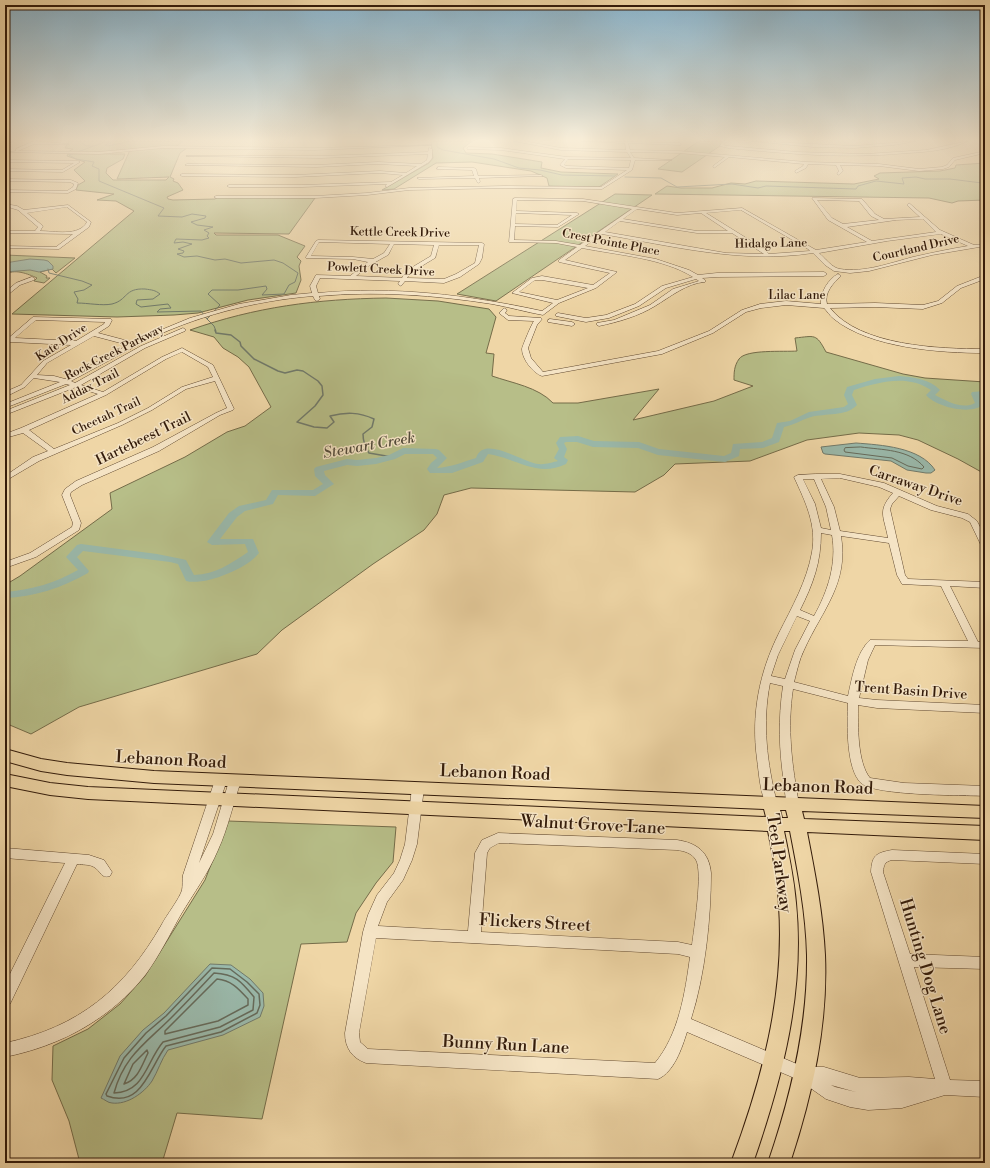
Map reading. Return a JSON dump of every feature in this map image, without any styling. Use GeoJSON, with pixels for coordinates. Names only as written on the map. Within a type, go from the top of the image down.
{"type":"FeatureCollection","features":[{"type":"Feature","properties":{"kind":"main road","name":"Lebanon Road"},"geometry":{"type":"LineString","coordinates":[[5,755],[41,765],[101,774],[228,781],[577,794],[985,812]]}},
{"type":"Feature","properties":{"kind":"main road"},"geometry":{"type":"LineString","coordinates":[[50,789],[67,769]]}},
{"type":"Feature","properties":{"kind":"main road"},"geometry":{"type":"LineString","coordinates":[[5,780],[50,789],[88,793],[573,814],[775,825],[985,833]]}},
{"type":"Feature","properties":{"kind":"main road"},"geometry":{"type":"LineString","coordinates":[[573,814],[577,794]]}},
{"type":"Feature","properties":{"kind":"main road","name":"Teel Parkway"},"geometry":{"type":"LineString","coordinates":[[742,1163],[759,1118],[775,1062],[786,1002],[789,937],[788,904],[783,862],[771,803]]}},
{"type":"Feature","properties":{"kind":"main road","name":"Teel Parkway"},"geometry":{"type":"LineString","coordinates":[[779,1163],[799,1101],[814,1013],[816,976],[812,908],[794,804]]}},
{"type":"Feature","properties":{"kind":"street"},"geometry":{"type":"LineString","coordinates":[[217,196],[214,198],[303,198],[347,196]]}},
{"type":"Feature","properties":{"kind":"street"},"geometry":{"type":"LineString","coordinates":[[514,212],[577,214],[558,226],[512,225],[515,199],[583,200],[676,214],[742,209],[816,252],[838,273]]}},
{"type":"Feature","properties":{"kind":"street"},"geometry":{"type":"LineString","coordinates":[[872,242],[828,217],[814,199],[860,200],[874,215],[884,220]]}},
{"type":"Feature","properties":{"kind":"street"},"geometry":{"type":"LineString","coordinates":[[909,204],[942,233],[974,247]]}},
{"type":"Feature","properties":{"kind":"street"},"geometry":{"type":"LineString","coordinates":[[6,205],[15,206],[41,227],[37,232]]}},
{"type":"Feature","properties":{"kind":"street"},"geometry":{"type":"LineString","coordinates":[[5,247],[57,248],[89,224],[89,221],[70,206],[22,212]]}},
{"type":"Feature","properties":{"kind":"street"},"geometry":{"type":"LineString","coordinates":[[534,326],[538,319],[537,315],[543,313],[554,304],[594,287],[614,272],[561,261],[636,208]]}},
{"type":"Feature","properties":{"kind":"street"},"geometry":{"type":"LineString","coordinates":[[703,213],[767,255]]}},
{"type":"Feature","properties":{"kind":"street"},"geometry":{"type":"LineString","coordinates":[[842,226],[884,220],[924,218]]}},
{"type":"Feature","properties":{"kind":"street"},"geometry":{"type":"LineString","coordinates":[[619,220],[697,232],[734,232]]}},
{"type":"Feature","properties":{"kind":"street","name":"Crest Pointe Place"},"geometry":{"type":"LineString","coordinates":[[512,225],[510,241],[546,241],[654,260],[681,268],[703,281]]}},
{"type":"Feature","properties":{"kind":"street"},"geometry":{"type":"LineString","coordinates":[[5,232],[77,233]]}},
{"type":"Feature","properties":{"kind":"street","name":"Hidalgo Lane"},"geometry":{"type":"LineString","coordinates":[[601,233],[728,254],[767,255],[816,252],[872,242],[942,233]]}},
{"type":"Feature","properties":{"kind":"street","name":"Kettle Creek Drive"},"geometry":{"type":"LineString","coordinates":[[374,261],[351,258],[308,257],[318,241],[482,244],[479,260],[476,264],[444,282]]}},
{"type":"Feature","properties":{"kind":"street"},"geometry":{"type":"LineString","coordinates":[[352,277],[387,253],[393,242]]}},
{"type":"Feature","properties":{"kind":"street"},"geometry":{"type":"LineString","coordinates":[[397,294],[408,272],[432,257],[437,243]]}},
{"type":"Feature","properties":{"kind":"street","name":"Courtland Drive"},"geometry":{"type":"LineString","coordinates":[[838,273],[875,269],[919,257],[985,245]]}},
{"type":"Feature","properties":{"kind":"street"},"geometry":{"type":"LineString","coordinates":[[824,273],[827,264]]}},
{"type":"Feature","properties":{"kind":"street"},"geometry":{"type":"LineString","coordinates":[[824,273],[832,281]]}},
{"type":"Feature","properties":{"kind":"street"},"geometry":{"type":"LineString","coordinates":[[556,314],[569,318],[586,320],[607,316],[637,305],[664,287],[698,277],[717,275],[838,273]]}},
{"type":"Feature","properties":{"kind":"street"},"geometry":{"type":"LineString","coordinates":[[838,273],[823,297],[825,306],[842,323],[862,333],[896,342],[942,350],[985,351]]}},
{"type":"Feature","properties":{"kind":"street","name":"Powlett Creek Drive"},"geometry":{"type":"LineString","coordinates":[[316,297],[313,286],[318,276],[444,282]]}},
{"type":"Feature","properties":{"kind":"street"},"geometry":{"type":"LineString","coordinates":[[538,319],[591,325],[615,321],[652,306],[675,290],[703,281],[727,276]]}},
{"type":"Feature","properties":{"kind":"street","name":"Lilac Lane"},"geometry":{"type":"LineString","coordinates":[[534,326],[525,348],[526,353],[533,365],[542,374],[660,353],[711,332],[737,315],[751,308],[786,303],[825,306],[875,304],[913,307],[930,305],[945,300],[959,287],[985,277]]}},
{"type":"Feature","properties":{"kind":"street"},"geometry":{"type":"LineString","coordinates":[[554,304],[515,293],[534,279],[542,278],[594,287]]}},
{"type":"Feature","properties":{"kind":"street"},"geometry":{"type":"LineString","coordinates":[[5,294],[18,284],[32,279]]}},
{"type":"Feature","properties":{"kind":"street","name":"Rock Creek Parkway"},"geometry":{"type":"LineString","coordinates":[[397,294],[439,299],[504,310],[502,312],[508,318],[538,319]]}},
{"type":"Feature","properties":{"kind":"street","name":"Rock Creek Parkway"},"geometry":{"type":"LineString","coordinates":[[5,406],[65,382],[146,338],[233,311],[316,297],[441,294],[491,302],[543,313],[556,314]]}},
{"type":"Feature","properties":{"kind":"street"},"geometry":{"type":"LineString","coordinates":[[485,306],[491,302]]}},
{"type":"Feature","properties":{"kind":"street"},"geometry":{"type":"LineString","coordinates":[[534,326],[557,319],[559,317],[556,314],[554,304]]}},
{"type":"Feature","properties":{"kind":"street"},"geometry":{"type":"LineString","coordinates":[[504,310],[511,306]]}},
{"type":"Feature","properties":{"kind":"street","name":"Kate Drive"},"geometry":{"type":"LineString","coordinates":[[5,394],[23,386],[45,362],[93,334],[107,324],[109,320],[35,318],[8,342]]}},
{"type":"Feature","properties":{"kind":"street","name":"Rock Creek Parkway"},"geometry":{"type":"LineString","coordinates":[[5,413],[75,385],[142,347],[186,325]]}},
{"type":"Feature","properties":{"kind":"street"},"geometry":{"type":"LineString","coordinates":[[93,334],[142,347]]}},
{"type":"Feature","properties":{"kind":"street"},"geometry":{"type":"LineString","coordinates":[[8,342],[77,343]]}},
{"type":"Feature","properties":{"kind":"street","name":"Addax Trail"},"geometry":{"type":"LineString","coordinates":[[5,436],[24,430],[104,394],[164,358],[182,350],[208,364],[217,378]]}},
{"type":"Feature","properties":{"kind":"street"},"geometry":{"type":"LineString","coordinates":[[32,376],[47,377],[104,394]]}},
{"type":"Feature","properties":{"kind":"street","name":"Hartebeest Trail"},"geometry":{"type":"LineString","coordinates":[[5,565],[33,555],[73,530],[77,525],[66,496],[67,492],[83,481],[156,449],[218,414],[231,409],[217,378]]}},
{"type":"Feature","properties":{"kind":"street","name":"Cheetah Trail"},"geometry":{"type":"LineString","coordinates":[[5,479],[36,459],[130,420],[184,388],[217,378]]}},
{"type":"Feature","properties":{"kind":"street"},"geometry":{"type":"LineString","coordinates":[[24,430],[54,452]]}},
{"type":"Feature","properties":{"kind":"street","name":"Carraway Drive"},"geometry":{"type":"LineString","coordinates":[[798,477],[816,476],[853,478],[872,482],[934,508],[965,516],[973,521],[982,534],[985,545]]}},
{"type":"Feature","properties":{"kind":"street","name":"Teel Parkway"},"geometry":{"type":"LineString","coordinates":[[794,804],[785,761],[784,738],[788,685],[798,652],[830,594],[839,553],[837,533],[831,509],[816,476]]}},
{"type":"Feature","properties":{"kind":"street","name":"Teel Parkway"},"geometry":{"type":"LineString","coordinates":[[771,803],[761,750],[762,697],[766,678],[776,647],[811,579],[817,555],[817,530],[811,504],[798,477]]}},
{"type":"Feature","properties":{"kind":"street"},"geometry":{"type":"LineString","coordinates":[[898,492],[888,504],[886,509],[901,576],[905,582],[985,585]]}},
{"type":"Feature","properties":{"kind":"street"},"geometry":{"type":"LineString","coordinates":[[817,530],[894,541]]}},
{"type":"Feature","properties":{"kind":"street"},"geometry":{"type":"LineString","coordinates":[[944,584],[974,644]]}},
{"type":"Feature","properties":{"kind":"street"},"geometry":{"type":"LineString","coordinates":[[795,612],[816,620]]}},
{"type":"Feature","properties":{"kind":"street"},"geometry":{"type":"LineString","coordinates":[[985,645],[874,642],[868,646],[857,680],[853,701],[857,761],[859,771],[866,781],[887,786],[985,791]]}},
{"type":"Feature","properties":{"kind":"street","name":"Trent Basin Drive"},"geometry":{"type":"LineString","coordinates":[[766,678],[853,701],[888,705],[985,709]]}},
{"type":"Feature","properties":{"kind":"street"},"geometry":{"type":"LineString","coordinates":[[5,1050],[42,1041],[73,1027],[108,1003],[124,989],[141,969],[200,875],[213,849],[222,800],[228,781]]}},
{"type":"Feature","properties":{"kind":"street"},"geometry":{"type":"LineString","coordinates":[[370,932],[374,915],[382,899],[399,876],[406,860],[411,844],[418,788]]}},
{"type":"Feature","properties":{"kind":"street","name":"Walnut Grove Lane"},"geometry":{"type":"LineString","coordinates":[[474,937],[480,858],[486,844],[498,838],[677,845],[689,848],[698,853],[702,861],[704,875],[698,952]]}},
{"type":"Feature","properties":{"kind":"street"},"geometry":{"type":"LineString","coordinates":[[5,853],[89,860],[100,864],[106,872]]}},
{"type":"Feature","properties":{"kind":"street","name":"Hunting Dog Lane"},"geometry":{"type":"LineString","coordinates":[[945,1087],[877,872],[878,862],[883,857],[892,855],[985,859]]}},
{"type":"Feature","properties":{"kind":"street"},"geometry":{"type":"LineString","coordinates":[[5,999],[74,858]]}},
{"type":"Feature","properties":{"kind":"street","name":"Flickers Street"},"geometry":{"type":"LineString","coordinates":[[370,932],[678,948],[698,952]]}},
{"type":"Feature","properties":{"kind":"street","name":"Bunny Run Lane"},"geometry":{"type":"LineString","coordinates":[[370,932],[352,1033],[352,1041],[355,1047],[359,1052],[366,1056],[658,1071],[668,1061],[683,1023]]}},
{"type":"Feature","properties":{"kind":"street"},"geometry":{"type":"LineString","coordinates":[[698,952],[683,1023],[804,1075],[831,1094],[868,1102],[902,1100],[945,1087],[985,1089]]}},
{"type":"Feature","properties":{"kind":"street"},"geometry":{"type":"LineString","coordinates":[[905,960],[985,963]]}},
{"type":"Feature","properties":{"kind":"green space"},"geometry":{"type":"Polygon","coordinates":[[[110,196],[170,196],[167,197],[168,199],[173,200],[215,199],[218,197],[315,198],[289,234],[214,233],[216,235],[278,235],[305,246],[297,257],[301,261],[299,266],[301,280],[296,293],[248,300],[198,313],[174,315],[117,317],[12,314],[134,211],[116,201],[97,200],[110,196]]]}},
{"type":"Feature","properties":{"kind":"green space"},"geometry":{"type":"Polygon","coordinates":[[[613,196],[651,196],[496,301],[457,294],[613,196]]]}},
{"type":"Feature","properties":{"kind":"green space"},"geometry":{"type":"Polygon","coordinates":[[[758,196],[985,196],[985,200],[958,201],[952,203],[929,198],[758,196]]]}},
{"type":"Feature","properties":{"kind":"green space"},"geometry":{"type":"Polygon","coordinates":[[[5,255],[75,258],[56,273],[52,269],[40,272],[47,276],[46,278],[50,278],[44,283],[34,281],[37,278],[21,272],[13,272],[5,275],[5,255]]]}},
{"type":"Feature","properties":{"kind":"green space"},"geometry":{"type":"Polygon","coordinates":[[[386,298],[438,301],[489,309],[496,317],[486,353],[494,354],[492,376],[532,389],[553,403],[578,403],[659,389],[633,420],[714,401],[753,386],[734,380],[735,367],[739,359],[743,356],[757,352],[797,351],[795,338],[814,337],[820,342],[826,352],[903,374],[925,378],[985,382],[985,474],[918,440],[899,435],[859,433],[807,440],[750,461],[675,464],[664,475],[635,492],[471,488],[444,495],[437,514],[424,530],[373,564],[282,630],[257,654],[79,707],[31,734],[5,723],[5,585],[20,576],[112,509],[110,493],[185,457],[227,432],[245,426],[271,407],[249,367],[238,357],[223,348],[214,337],[190,330],[238,315],[286,306],[335,300],[386,298]]]}},
{"type":"Feature","properties":{"kind":"green space"},"geometry":{"type":"Polygon","coordinates":[[[228,821],[396,827],[393,862],[376,883],[356,913],[347,942],[301,944],[262,1119],[177,1113],[162,1163],[80,1163],[69,1121],[52,1080],[53,1046],[88,1029],[120,1004],[145,976],[205,880],[228,821]]]}},
{"type":"Feature","properties":{"kind":"water"},"geometry":{"type":"Polygon","coordinates":[[[30,259],[48,261],[53,266],[53,269],[39,272],[30,270],[5,272],[5,263],[30,259]]]}},
{"type":"Feature","properties":{"kind":"water"},"geometry":{"type":"Polygon","coordinates":[[[856,443],[888,446],[910,452],[920,456],[935,470],[931,473],[926,473],[907,470],[891,461],[825,454],[823,453],[821,447],[856,443]]]}},
{"type":"Feature","properties":{"kind":"water"},"geometry":{"type":"Polygon","coordinates":[[[210,964],[231,965],[250,979],[263,993],[264,1006],[260,1017],[223,1035],[168,1050],[152,1081],[140,1094],[135,1097],[118,1103],[112,1103],[101,1098],[120,1056],[143,1030],[164,1013],[210,964]]]}},
{"type":"Feature","properties":{"kind":"waterway"},"geometry":{"type":"LineString","coordinates":[[134,196],[164,208],[158,216],[182,217],[192,214],[206,216],[205,218],[191,222],[197,225],[213,227],[204,230],[209,233],[207,236],[209,238],[202,240],[176,239],[174,243],[183,242],[192,244],[178,249],[184,251],[183,253],[177,254],[184,257],[197,256],[215,260],[225,259],[241,263],[274,260],[283,263],[298,273],[295,282],[289,285],[284,294],[262,295],[267,289],[266,286],[238,290],[212,290],[208,294],[220,305],[207,319]]}},
{"type":"Feature","properties":{"kind":"waterway"},"geometry":{"type":"LineString","coordinates":[[48,269],[49,273],[92,285],[84,290],[74,292],[78,299],[77,303],[108,305],[121,300],[133,290],[145,289],[155,291],[160,294],[153,299],[137,300],[136,304],[141,307],[168,304],[171,308],[160,309],[157,312],[201,311],[207,319]]}},
{"type":"Feature","properties":{"kind":"waterway"},"geometry":{"type":"LineString","coordinates":[[207,319],[214,326],[216,331]]}},
{"type":"Feature","properties":{"kind":"waterway"},"geometry":{"type":"LineString","coordinates":[[215,330],[216,333],[231,335],[240,342],[241,346],[254,359],[278,371],[285,373],[297,370],[303,371],[318,381],[322,386],[323,395],[315,406],[297,422],[314,427],[327,428],[334,422],[330,416],[352,413],[374,419],[372,427],[363,434],[365,446],[369,453],[392,457]]}},
{"type":"Feature","properties":{"kind":"waterway","name":"Stewart Creek"},"geometry":{"type":"LineString","coordinates":[[5,595],[15,595],[46,588],[76,576],[84,571],[71,557],[81,547],[170,559],[182,562],[190,579],[209,578],[231,568],[254,553],[249,541],[212,542],[233,515],[242,508],[270,502],[275,492],[315,493],[329,484],[320,476],[319,469],[347,462],[357,463],[376,461],[392,457],[403,451],[429,451],[436,452],[442,458],[434,465],[432,469],[433,471],[452,470],[459,466],[480,460],[482,454],[486,451],[500,453],[538,467],[563,462],[563,460],[559,458],[563,449],[560,443],[563,439],[578,439],[593,444],[639,445],[658,452],[725,459],[736,454],[736,446],[763,445],[776,440],[780,425],[792,423],[809,415],[846,409],[853,405],[848,395],[850,389],[875,381],[899,378],[929,385],[936,390],[930,395],[932,397],[962,408],[974,407],[980,404],[975,394],[985,393]]}}]}
